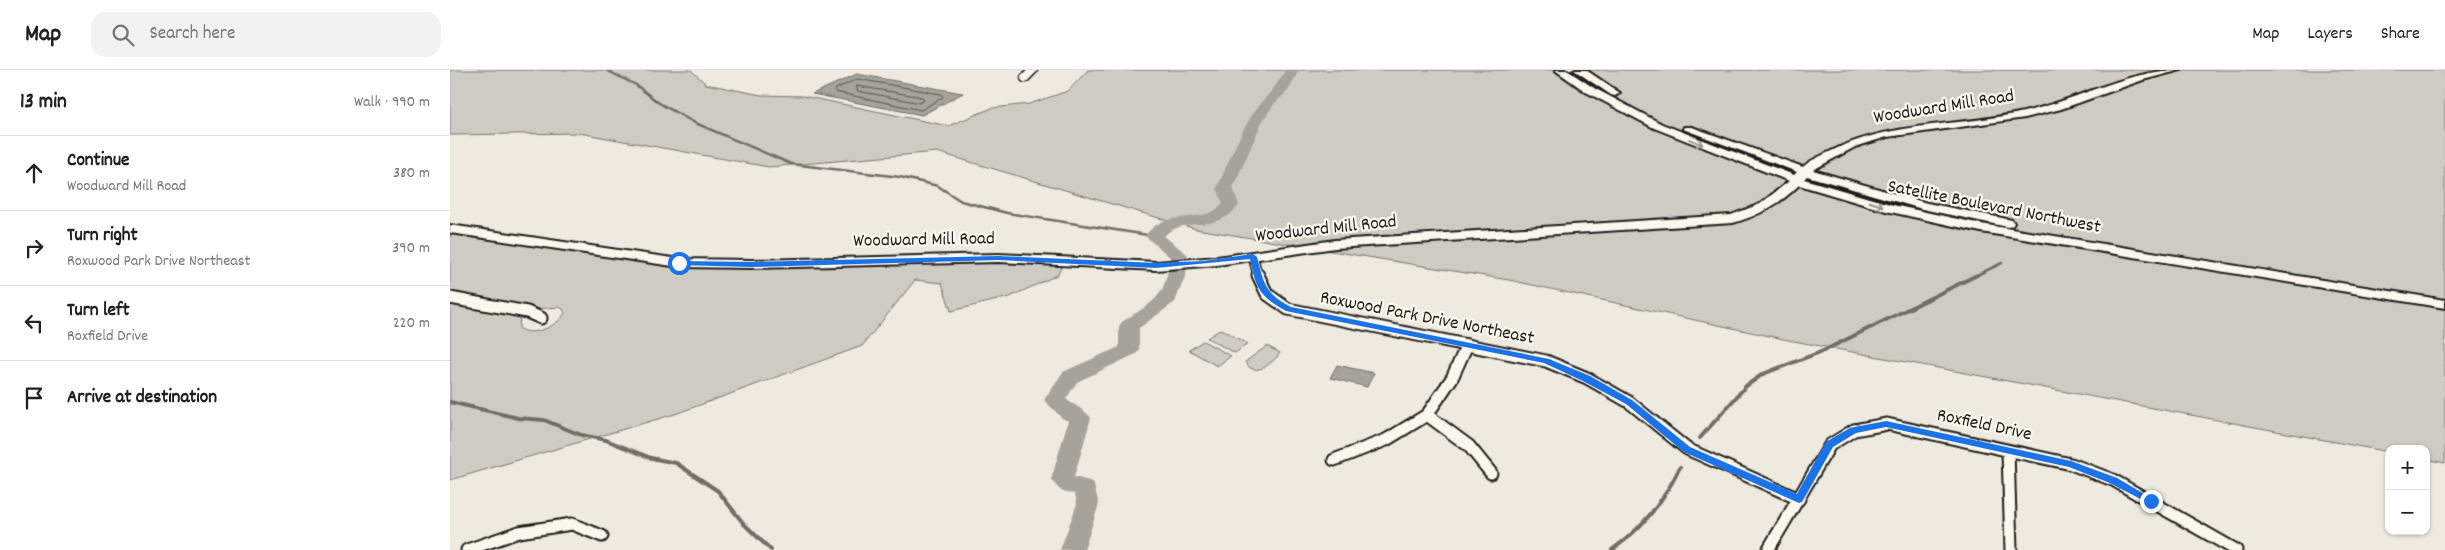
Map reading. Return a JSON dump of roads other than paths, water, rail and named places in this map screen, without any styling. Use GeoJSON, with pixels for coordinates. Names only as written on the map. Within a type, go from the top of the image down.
{"type":"FeatureCollection","features":[{"type":"Feature","properties":{"kind":"main road","name":"Satellite Boulevard Northwest"},"geometry":{"type":"LineString","coordinates":[[1560,70],[1590,90],[1658,126],[1716,150],[1853,191],[1992,220],[2445,294]]}},
{"type":"Feature","properties":{"kind":"main road","name":"Satellite Boulevard Northwest"},"geometry":{"type":"LineString","coordinates":[[1579,70],[1602,86],[1666,120],[1769,159],[1800,176]]}},
{"type":"Feature","properties":{"kind":"main road","name":"Woodward Mill Road"},"geometry":{"type":"LineString","coordinates":[[450,229],[679,263],[751,264],[998,258],[1165,265],[1204,263],[1253,257],[1335,244],[1733,219],[1764,207],[1784,193],[1800,176],[1822,159],[1851,144],[1885,134],[2025,115],[2057,107],[2141,77],[2176,70]]}},
{"type":"Feature","properties":{"kind":"main road"},"geometry":{"type":"LineString","coordinates":[[1716,150],[1774,176],[1783,182],[1785,187],[1784,193],[1801,190],[1853,191]]}},
{"type":"Feature","properties":{"kind":"main road"},"geometry":{"type":"LineString","coordinates":[[1769,159],[1796,164],[1822,159]]}},
{"type":"Feature","properties":{"kind":"main road"},"geometry":{"type":"LineString","coordinates":[[1822,159],[1818,165],[1819,170],[1853,191]]}},
{"type":"Feature","properties":{"kind":"main road","name":"Satellite Boulevard Northwest"},"geometry":{"type":"LineString","coordinates":[[1853,191],[1890,208],[1982,228],[2445,304]]}},
{"type":"Feature","properties":{"kind":"street"},"geometry":{"type":"LineString","coordinates":[[1025,78],[1033,70]]}},
{"type":"Feature","properties":{"kind":"street","name":"Roxwood Park Drive Northeast"},"geometry":{"type":"LineString","coordinates":[[1253,257],[1260,286],[1271,300],[1288,309],[1546,361],[1586,378],[1629,402],[1687,449],[1799,499]]}},
{"type":"Feature","properties":{"kind":"street"},"geometry":{"type":"LineString","coordinates":[[450,298],[527,312],[541,318]]}},
{"type":"Feature","properties":{"kind":"street"},"geometry":{"type":"LineString","coordinates":[[1334,460],[1386,440],[1427,416],[1452,378],[1467,345]]}},
{"type":"Feature","properties":{"kind":"street"},"geometry":{"type":"LineString","coordinates":[[1427,416],[1470,446],[1491,473]]}},
{"type":"Feature","properties":{"kind":"street","name":"Roxfield Drive"},"geometry":{"type":"LineString","coordinates":[[1768,550],[1830,444],[1854,430],[1886,424],[2071,464],[2113,480],[2236,550]]}},
{"type":"Feature","properties":{"kind":"street"},"geometry":{"type":"LineString","coordinates":[[2008,451],[2011,550]]}},
{"type":"Feature","properties":{"kind":"street"},"geometry":{"type":"LineString","coordinates":[[467,550],[519,532],[572,524],[602,536]]}},
{"type":"Feature","properties":{"kind":"water"},"geometry":{"type":"Polygon","coordinates":[[[857,74],[963,93],[922,115],[812,94],[857,74]]]}},
{"type":"Feature","properties":{"kind":"water"},"geometry":{"type":"Polygon","coordinates":[[[1337,365],[1374,373],[1367,387],[1330,378],[1337,365]]]}},
{"type":"Feature","properties":{"kind":"waterway"},"geometry":{"type":"LineString","coordinates":[[606,70],[636,85],[659,103],[693,122],[791,164],[900,177],[938,186],[961,201],[1007,213],[1154,236]]}},
{"type":"Feature","properties":{"kind":"waterway"},"geometry":{"type":"LineString","coordinates":[[1072,550],[1088,504],[1085,488],[1068,484],[1062,480],[1080,418],[1069,413],[1054,400],[1070,377],[1129,350],[1129,326],[1166,302],[1177,274],[1179,255],[1154,236],[1164,227],[1178,222],[1211,219],[1225,212],[1231,205],[1225,188],[1255,122],[1269,101],[1283,88],[1292,70]]}},
{"type":"Feature","properties":{"kind":"waterway"},"geometry":{"type":"LineString","coordinates":[[1975,276],[2002,263]]}},
{"type":"Feature","properties":{"kind":"waterway"},"geometry":{"type":"LineString","coordinates":[[1700,438],[1746,386],[1763,374],[1823,351],[1977,275]]}},
{"type":"Feature","properties":{"kind":"waterway"},"geometry":{"type":"LineString","coordinates":[[450,402],[518,418],[544,420],[581,435],[606,440],[651,458],[676,463],[718,491],[744,524],[771,550]]}},
{"type":"Feature","properties":{"kind":"waterway"},"geometry":{"type":"LineString","coordinates":[[1612,550],[1633,533],[1652,513],[1680,467]]}}]}
